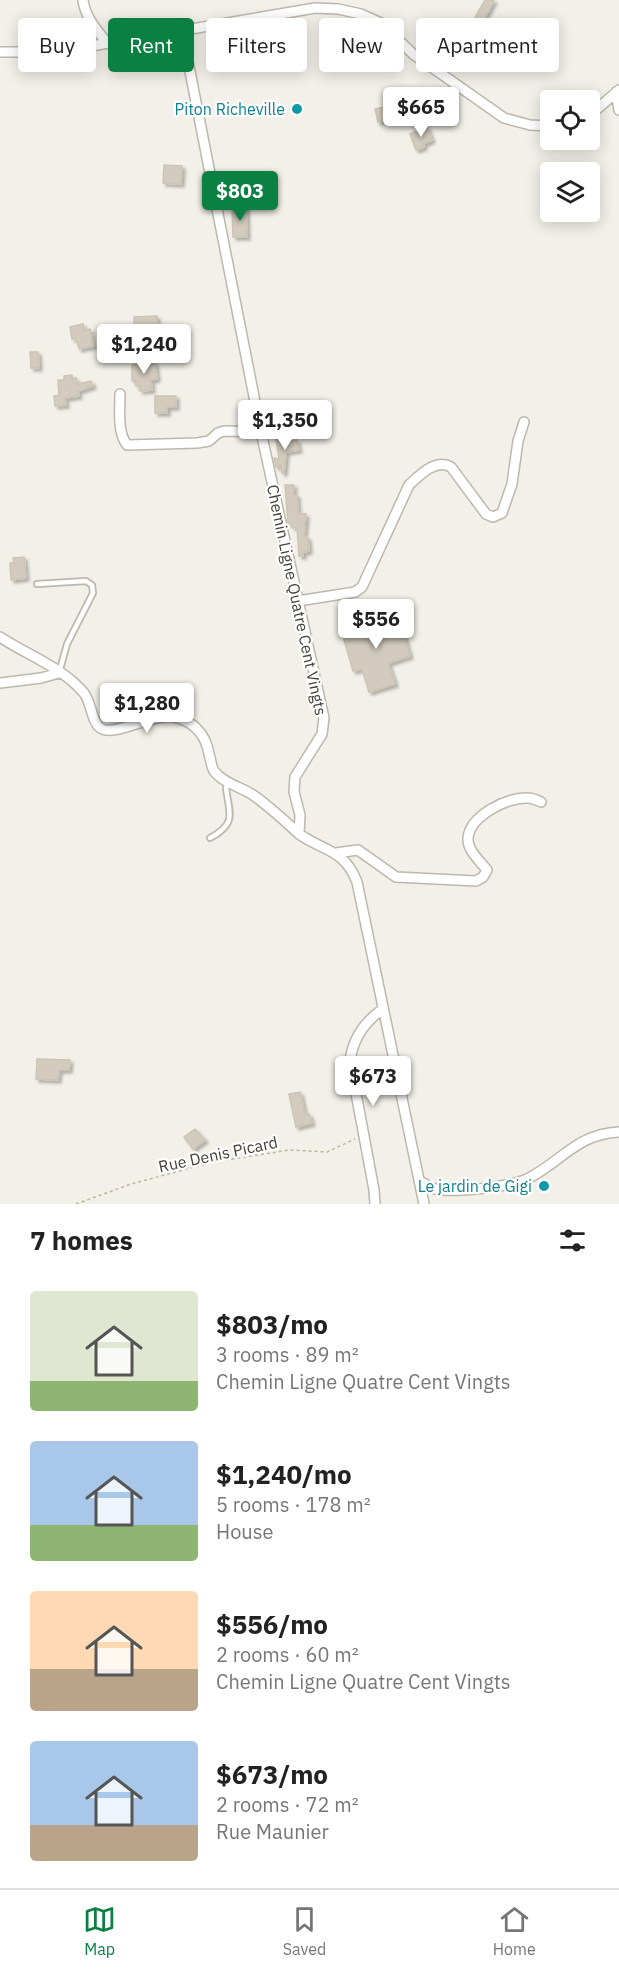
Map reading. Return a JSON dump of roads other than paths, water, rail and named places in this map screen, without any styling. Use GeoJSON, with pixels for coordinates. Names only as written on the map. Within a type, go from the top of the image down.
{"type":"FeatureCollection","features":[{"type":"Feature","properties":{"kind":"street"},"geometry":{"type":"LineString","coordinates":[[0,52],[56,52],[107,43],[88,17],[83,0]]}},
{"type":"Feature","properties":{"kind":"street"},"geometry":{"type":"LineString","coordinates":[[194,29],[315,8],[338,9],[362,14],[381,23],[413,54],[504,118],[540,126]]}},
{"type":"Feature","properties":{"kind":"street","name":"Chemin Ligne Quatre Cent Vingts"},"geometry":{"type":"LineString","coordinates":[[190,72],[261,432],[324,718],[322,735],[295,777],[294,792],[300,815],[299,834]]}},
{"type":"Feature","properties":{"kind":"street"},"geometry":{"type":"LineString","coordinates":[[618,91],[619,110]]}},
{"type":"Feature","properties":{"kind":"street"},"geometry":{"type":"LineString","coordinates":[[600,106],[618,91]]}},
{"type":"Feature","properties":{"kind":"street"},"geometry":{"type":"LineString","coordinates":[[120,394],[121,429],[127,445],[197,443],[209,441],[224,431],[261,432]]}},
{"type":"Feature","properties":{"kind":"street"},"geometry":{"type":"LineString","coordinates":[[298,601],[355,592],[362,587],[409,485],[423,473],[439,464],[451,467],[486,514],[493,517],[502,513],[512,484],[518,441],[524,422]]}},
{"type":"Feature","properties":{"kind":"street"},"geometry":{"type":"LineString","coordinates":[[0,637],[39,657],[83,692],[90,701],[100,728],[108,731],[158,717],[173,716],[190,722],[200,731],[207,744],[215,773],[257,798],[315,845],[336,853],[345,860],[357,882],[424,1204]]}},
{"type":"Feature","properties":{"kind":"street"},"geometry":{"type":"LineString","coordinates":[[0,683],[41,678],[59,673]]}},
{"type":"Feature","properties":{"kind":"street"},"geometry":{"type":"LineString","coordinates":[[336,853],[358,850],[396,878],[476,881],[483,877],[487,870],[469,847],[468,838],[471,828],[493,807],[518,799],[528,798],[541,802]]}},
{"type":"Feature","properties":{"kind":"street"},"geometry":{"type":"LineString","coordinates":[[375,1204],[350,1061],[352,1044],[371,1018],[383,1009]]}},
{"type":"Feature","properties":{"kind":"street"},"geometry":{"type":"LineString","coordinates":[[420,1181],[434,1189],[464,1190],[499,1187],[528,1179],[580,1142],[608,1132],[619,1132]]}},
{"type":"Feature","properties":{"kind":"lane"},"geometry":{"type":"LineString","coordinates":[[37,584],[86,581],[92,585],[93,593],[67,644],[59,673]]}},
{"type":"Feature","properties":{"kind":"lane"},"geometry":{"type":"LineString","coordinates":[[210,838],[220,832],[229,819],[231,810],[226,787],[230,783]]}},
{"type":"Feature","properties":{"kind":"place","name":"Piton Richeville"},"geometry":{"type":"Point","coordinates":[297,109]}},
{"type":"Feature","properties":{"kind":"place","name":"Le jardin de Gigi"},"geometry":{"type":"Point","coordinates":[544,1186]}}]}
